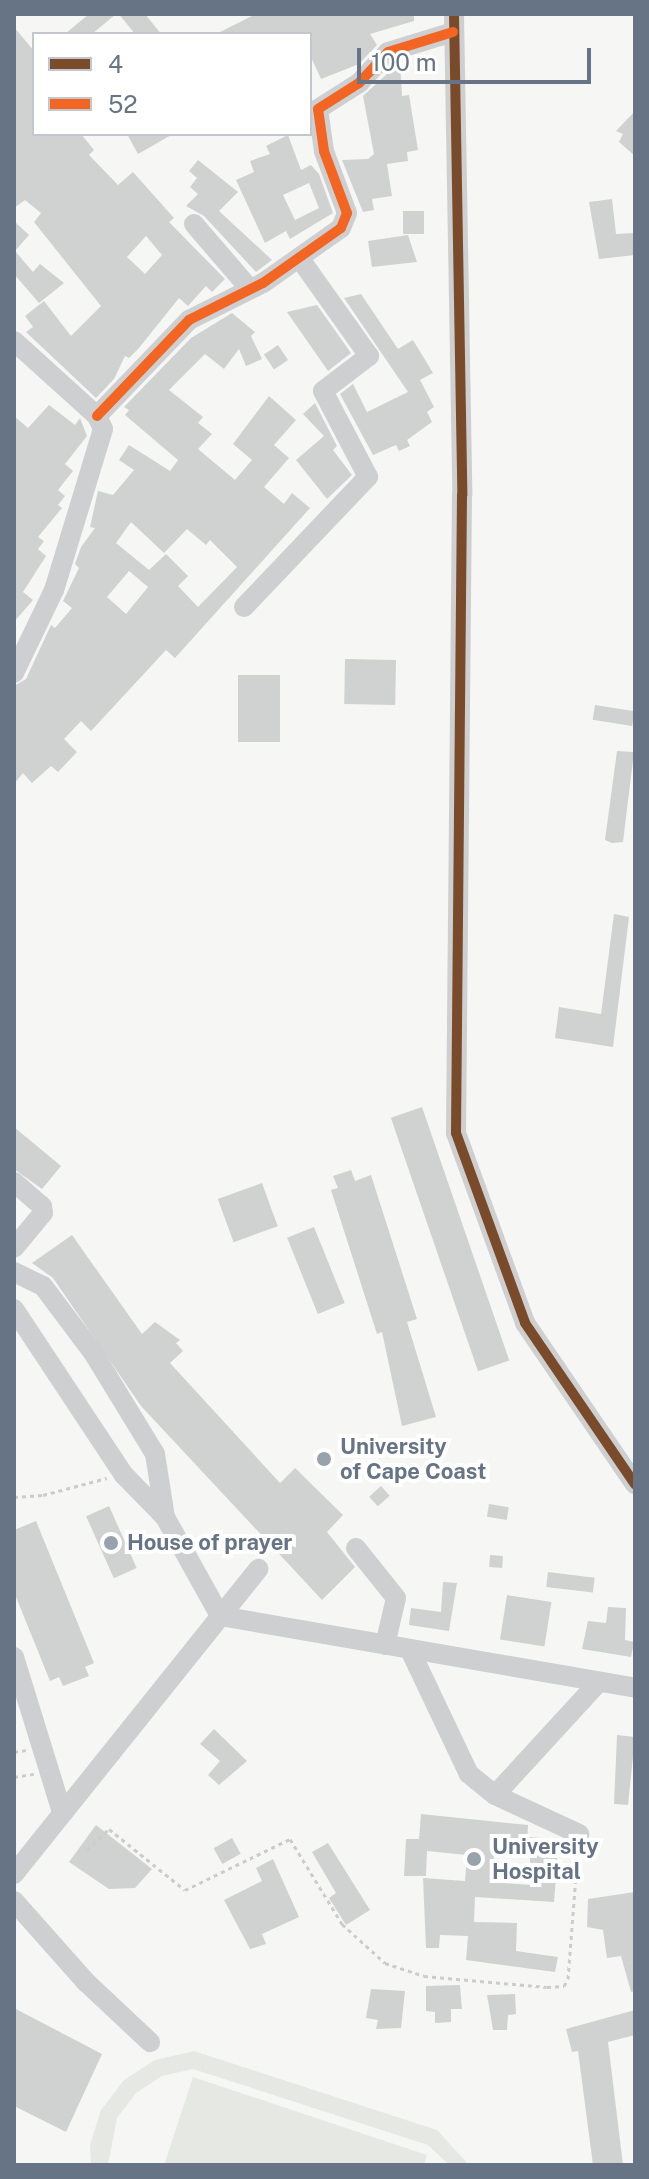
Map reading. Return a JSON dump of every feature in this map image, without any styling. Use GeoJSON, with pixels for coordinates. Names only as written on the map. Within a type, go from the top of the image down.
{"type":"FeatureCollection","features":[{"type":"Feature","properties":{"kind":"street"},"geometry":{"type":"LineString","coordinates":[[97,416],[189,320],[300,259],[347,219],[320,139],[318,109],[359,83],[388,52],[453,23],[462,495],[456,1133],[525,1323],[635,1484]]}},
{"type":"Feature","properties":{"kind":"street"},"geometry":{"type":"LineString","coordinates":[[194,224],[250,289]]}},
{"type":"Feature","properties":{"kind":"street"},"geometry":{"type":"LineString","coordinates":[[244,607],[368,477],[323,391],[369,356],[300,259]]}},
{"type":"Feature","properties":{"kind":"street"},"geometry":{"type":"LineString","coordinates":[[14,341],[97,416],[102,440],[41,624],[14,673]]}},
{"type":"Feature","properties":{"kind":"street"},"geometry":{"type":"LineString","coordinates":[[14,1182],[42,1206],[43,1213],[14,1248]]}},
{"type":"Feature","properties":{"kind":"street"},"geometry":{"type":"LineString","coordinates":[[14,1272],[43,1286],[102,1367],[155,1454],[165,1517]]}},
{"type":"Feature","properties":{"kind":"street"},"geometry":{"type":"LineString","coordinates":[[14,1309],[122,1473],[165,1517],[220,1616]]}},
{"type":"Feature","properties":{"kind":"street"},"geometry":{"type":"LineString","coordinates":[[356,1548],[396,1598],[385,1645]]}},
{"type":"Feature","properties":{"kind":"street"},"geometry":{"type":"LineString","coordinates":[[14,1874],[258,1569]]}},
{"type":"Feature","properties":{"kind":"street"},"geometry":{"type":"LineString","coordinates":[[220,1616],[597,1684],[635,1688]]}},
{"type":"Feature","properties":{"kind":"street"},"geometry":{"type":"LineString","coordinates":[[410,1650],[469,1774],[495,1795],[579,1834]]}},
{"type":"Feature","properties":{"kind":"street"},"geometry":{"type":"LineString","coordinates":[[14,1657],[62,1812]]}},
{"type":"Feature","properties":{"kind":"street"},"geometry":{"type":"LineString","coordinates":[[495,1795],[597,1684]]}},
{"type":"Feature","properties":{"kind":"street"},"geometry":{"type":"LineString","coordinates":[[14,1901],[86,1982],[150,2042]]}},
{"type":"Feature","properties":{"kind":"path"},"geometry":{"type":"LineString","coordinates":[[14,1497],[43,1495],[122,1473]]}},
{"type":"Feature","properties":{"kind":"path"},"geometry":{"type":"LineString","coordinates":[[87,1850],[109,1829],[185,1890],[290,1839],[342,1924],[385,1963],[424,1976],[547,1987],[564,1986],[568,1979],[579,1834]]}},
{"type":"Feature","properties":{"kind":"shaded area"},"geometry":{"type":"Polygon","coordinates":[[[194,2051],[437,2130],[469,2165],[449,2165],[428,2145],[193,2069],[162,2076],[136,2093],[117,2118],[108,2165],[91,2165],[90,2145],[101,2110],[124,2080],[155,2060],[194,2051]]]}},
{"type":"Feature","properties":{"kind":"shaded area"},"geometry":{"type":"Polygon","coordinates":[[[193,2077],[427,2155],[424,2165],[164,2165],[193,2077]]]}},
{"type":"Feature","properties":{"kind":"building"},"geometry":{"type":"Polygon","coordinates":[[[89,14],[116,14],[94,32],[67,32],[89,14]]]}},
{"type":"Feature","properties":{"kind":"building"},"geometry":{"type":"Polygon","coordinates":[[[119,14],[145,14],[159,32],[133,32],[119,14]]]}},
{"type":"Feature","properties":{"kind":"building"},"geometry":{"type":"Polygon","coordinates":[[[256,14],[414,14],[414,21],[370,34],[377,45],[359,64],[321,79],[312,59],[312,32],[220,32],[256,14]]]}},
{"type":"Feature","properties":{"kind":"building"},"geometry":{"type":"Polygon","coordinates":[[[14,27],[32,49],[32,136],[83,136],[94,150],[89,155],[118,185],[133,172],[174,218],[169,222],[225,279],[212,292],[206,286],[188,306],[179,298],[139,348],[129,358],[125,356],[114,379],[96,398],[26,332],[33,327],[25,316],[44,301],[71,336],[101,306],[34,222],[41,213],[25,200],[14,208],[14,27]],[[146,236],[127,257],[145,274],[162,255],[146,236]]]}},
{"type":"Feature","properties":{"kind":"building"},"geometry":{"type":"Polygon","coordinates":[[[400,62],[402,96],[409,95],[418,150],[407,152],[408,161],[387,164],[392,196],[372,199],[374,210],[363,212],[342,160],[368,159],[374,154],[363,96],[400,62]]]}},
{"type":"Feature","properties":{"kind":"building"},"geometry":{"type":"Polygon","coordinates":[[[635,111],[635,156],[619,142],[623,134],[616,131],[635,111]]]}},
{"type":"Feature","properties":{"kind":"building"},"geometry":{"type":"Polygon","coordinates":[[[128,136],[170,136],[138,154],[128,136]]]}},
{"type":"Feature","properties":{"kind":"building"},"geometry":{"type":"Polygon","coordinates":[[[288,136],[301,170],[311,165],[319,174],[333,213],[290,239],[286,231],[265,243],[236,180],[254,172],[250,161],[270,154],[266,146],[288,136]],[[309,183],[283,195],[295,220],[319,208],[309,183]]]}},
{"type":"Feature","properties":{"kind":"building"},"geometry":{"type":"Polygon","coordinates":[[[198,160],[238,192],[219,211],[272,260],[256,272],[204,216],[186,206],[198,194],[190,187],[197,178],[189,171],[198,160]]]}},
{"type":"Feature","properties":{"kind":"building"},"geometry":{"type":"Polygon","coordinates":[[[612,199],[616,234],[635,233],[635,255],[599,259],[589,202],[612,199]]]}},
{"type":"Feature","properties":{"kind":"building"},"geometry":{"type":"Polygon","coordinates":[[[403,211],[424,211],[424,234],[403,234],[403,211]]]}},
{"type":"Feature","properties":{"kind":"building"},"geometry":{"type":"Polygon","coordinates":[[[14,221],[29,235],[15,251],[33,272],[40,264],[64,283],[39,303],[14,274],[14,221]]]}},
{"type":"Feature","properties":{"kind":"building"},"geometry":{"type":"Polygon","coordinates":[[[408,235],[417,262],[372,267],[368,241],[408,235]]]}},
{"type":"Feature","properties":{"kind":"building"},"geometry":{"type":"Polygon","coordinates":[[[361,294],[398,349],[413,340],[433,373],[420,380],[434,407],[427,412],[432,422],[407,440],[410,446],[399,451],[396,445],[373,455],[340,394],[353,384],[367,412],[408,392],[344,298],[361,294]]]}},
{"type":"Feature","properties":{"kind":"building"},"geometry":{"type":"Polygon","coordinates":[[[317,305],[351,353],[328,371],[287,312],[317,305]]]}},
{"type":"Feature","properties":{"kind":"building"},"geometry":{"type":"Polygon","coordinates":[[[232,313],[255,332],[251,336],[262,359],[246,366],[239,349],[224,369],[205,354],[169,390],[203,417],[198,423],[212,434],[198,449],[235,480],[252,460],[233,444],[269,396],[296,420],[274,445],[289,458],[264,487],[284,504],[292,493],[310,508],[175,658],[166,650],[91,731],[81,721],[64,739],[77,752],[58,772],[51,766],[32,783],[23,773],[14,784],[14,686],[26,679],[51,625],[55,628],[72,608],[63,601],[79,568],[75,564],[81,547],[95,528],[90,527],[98,491],[113,495],[134,470],[119,460],[129,445],[170,471],[178,460],[125,415],[129,410],[124,407],[191,338],[232,313]],[[131,522],[116,543],[149,570],[166,554],[188,576],[178,586],[198,607],[237,567],[210,540],[206,545],[187,529],[164,553],[131,522]],[[129,571],[107,597],[126,614],[148,587],[129,571]]]}},
{"type":"Feature","properties":{"kind":"building"},"geometry":{"type":"Polygon","coordinates":[[[278,345],[288,360],[274,369],[264,355],[278,345]]]}},
{"type":"Feature","properties":{"kind":"building"},"geometry":{"type":"Polygon","coordinates":[[[315,403],[337,446],[333,450],[352,475],[327,499],[296,460],[324,436],[303,414],[315,403]]]}},
{"type":"Feature","properties":{"kind":"building"},"geometry":{"type":"Polygon","coordinates":[[[49,405],[75,425],[80,418],[87,436],[65,464],[73,471],[58,490],[65,496],[58,505],[62,508],[38,537],[44,541],[38,549],[46,556],[23,592],[33,600],[14,622],[14,416],[28,428],[49,405]]]}},
{"type":"Feature","properties":{"kind":"building"},"geometry":{"type":"Polygon","coordinates":[[[345,659],[396,660],[395,705],[344,704],[345,659]]]}},
{"type":"Feature","properties":{"kind":"building"},"geometry":{"type":"Polygon","coordinates":[[[238,675],[280,675],[280,742],[238,742],[238,675]]]}},
{"type":"Feature","properties":{"kind":"building"},"geometry":{"type":"Polygon","coordinates":[[[595,705],[635,711],[632,726],[593,720],[595,705]]]}},
{"type":"Feature","properties":{"kind":"building"},"geometry":{"type":"Polygon","coordinates":[[[617,751],[634,752],[623,842],[612,843],[605,840],[617,751]]]}},
{"type":"Feature","properties":{"kind":"building"},"geometry":{"type":"Polygon","coordinates":[[[614,914],[629,917],[613,1047],[555,1038],[559,1007],[601,1014],[614,914]]]}},
{"type":"Feature","properties":{"kind":"building"},"geometry":{"type":"Polygon","coordinates":[[[422,1107],[509,1360],[478,1371],[391,1118],[422,1107]]]}},
{"type":"Feature","properties":{"kind":"building"},"geometry":{"type":"Polygon","coordinates":[[[14,1127],[61,1166],[42,1189],[14,1169],[14,1127]]]}},
{"type":"Feature","properties":{"kind":"building"},"geometry":{"type":"Polygon","coordinates":[[[351,1170],[355,1181],[371,1175],[417,1319],[407,1322],[436,1417],[402,1426],[382,1332],[377,1334],[331,1190],[338,1188],[333,1176],[351,1170]]]}},
{"type":"Feature","properties":{"kind":"building"},"geometry":{"type":"Polygon","coordinates":[[[262,1183],[278,1226],[234,1242],[218,1199],[262,1183]]]}},
{"type":"Feature","properties":{"kind":"building"},"geometry":{"type":"Polygon","coordinates":[[[314,1227],[345,1303],[318,1314],[287,1238],[314,1227]]]}},
{"type":"Feature","properties":{"kind":"building"},"geometry":{"type":"Polygon","coordinates":[[[72,1235],[142,1334],[155,1322],[180,1340],[176,1343],[183,1351],[170,1363],[280,1483],[295,1468],[343,1515],[327,1532],[355,1567],[322,1600],[141,1406],[53,1278],[32,1263],[72,1235]]]}},
{"type":"Feature","properties":{"kind":"building"},"geometry":{"type":"Polygon","coordinates":[[[381,1486],[390,1496],[378,1506],[369,1497],[381,1486]]]}},
{"type":"Feature","properties":{"kind":"building"},"geometry":{"type":"Polygon","coordinates":[[[489,1504],[509,1507],[507,1520],[487,1517],[489,1504]]]}},
{"type":"Feature","properties":{"kind":"building"},"geometry":{"type":"Polygon","coordinates":[[[109,1506],[137,1568],[114,1578],[86,1516],[109,1506]]]}},
{"type":"Feature","properties":{"kind":"building"},"geometry":{"type":"Polygon","coordinates":[[[36,1521],[94,1663],[85,1667],[89,1676],[63,1686],[59,1677],[50,1681],[14,1592],[14,1530],[36,1521]]]}},
{"type":"Feature","properties":{"kind":"building"},"geometry":{"type":"Polygon","coordinates":[[[490,1555],[503,1556],[502,1568],[489,1567],[490,1555]]]}},
{"type":"Feature","properties":{"kind":"building"},"geometry":{"type":"Polygon","coordinates":[[[548,1572],[595,1578],[593,1593],[546,1587],[548,1572]]]}},
{"type":"Feature","properties":{"kind":"building"},"geometry":{"type":"Polygon","coordinates":[[[443,1582],[457,1583],[449,1631],[409,1625],[411,1608],[441,1612],[443,1582]]]}},
{"type":"Feature","properties":{"kind":"building"},"geometry":{"type":"Polygon","coordinates":[[[507,1595],[551,1602],[544,1646],[500,1639],[507,1595]]]}},
{"type":"Feature","properties":{"kind":"building"},"geometry":{"type":"Polygon","coordinates":[[[608,1607],[626,1608],[625,1640],[634,1642],[631,1657],[582,1649],[588,1621],[606,1623],[608,1607]]]}},
{"type":"Feature","properties":{"kind":"building"},"geometry":{"type":"Polygon","coordinates":[[[214,1729],[247,1761],[219,1785],[208,1775],[220,1761],[200,1744],[214,1729]]]}},
{"type":"Feature","properties":{"kind":"building"},"geometry":{"type":"Polygon","coordinates":[[[617,1735],[635,1737],[628,1805],[614,1804],[617,1735]]]}},
{"type":"Feature","properties":{"kind":"building"},"geometry":{"type":"Polygon","coordinates":[[[421,1814],[528,1825],[527,1844],[495,1842],[492,1882],[531,1885],[529,1837],[559,1840],[554,1902],[475,1897],[474,1922],[517,1923],[516,1951],[558,1957],[555,1972],[466,1960],[468,1936],[440,1935],[439,1948],[426,1948],[423,1878],[465,1881],[467,1855],[427,1851],[426,1876],[404,1876],[406,1839],[419,1839],[421,1814]]]}},
{"type":"Feature","properties":{"kind":"building"},"geometry":{"type":"Polygon","coordinates":[[[96,1825],[152,1869],[135,1888],[109,1889],[69,1862],[96,1825]]]}},
{"type":"Feature","properties":{"kind":"building"},"geometry":{"type":"Polygon","coordinates":[[[232,1838],[241,1854],[222,1864],[214,1848],[232,1838]]]}},
{"type":"Feature","properties":{"kind":"building"},"geometry":{"type":"Polygon","coordinates":[[[328,1843],[370,1910],[346,1925],[329,1898],[336,1893],[312,1852],[328,1843]]]}},
{"type":"Feature","properties":{"kind":"building"},"geometry":{"type":"Polygon","coordinates":[[[273,1859],[299,1917],[262,1934],[266,1944],[250,1949],[224,1900],[262,1881],[256,1868],[273,1859]]]}},
{"type":"Feature","properties":{"kind":"building"},"geometry":{"type":"Polygon","coordinates":[[[635,1892],[635,1991],[631,1992],[621,1956],[607,1958],[603,1930],[587,1927],[588,1899],[635,1892]]]}},
{"type":"Feature","properties":{"kind":"building"},"geometry":{"type":"Polygon","coordinates":[[[460,1985],[462,2009],[451,2009],[451,2022],[435,2023],[435,2012],[426,2011],[426,1986],[460,1985]]]}},
{"type":"Feature","properties":{"kind":"building"},"geometry":{"type":"Polygon","coordinates":[[[371,1989],[405,1991],[401,2028],[376,2029],[378,2020],[366,2018],[371,1989]]]}},
{"type":"Feature","properties":{"kind":"building"},"geometry":{"type":"Polygon","coordinates":[[[515,1994],[516,2014],[508,2015],[507,2030],[493,2030],[487,1995],[515,1994]]]}},
{"type":"Feature","properties":{"kind":"building"},"geometry":{"type":"Polygon","coordinates":[[[14,2008],[102,2054],[66,2132],[14,2106],[14,2008]]]}},
{"type":"Feature","properties":{"kind":"building"},"geometry":{"type":"Polygon","coordinates":[[[635,2010],[635,2035],[608,2042],[623,2165],[593,2165],[578,2051],[572,2052],[566,2029],[635,2010]]]}},
{"type":"Feature","properties":{"kind":"transit line","name":"4"},"geometry":{"type":"LineString","coordinates":[[454,14],[462,495],[456,1133],[525,1323],[635,1484]]}},
{"type":"Feature","properties":{"kind":"transit line","name":"52"},"geometry":{"type":"LineString","coordinates":[[97,416],[189,320],[263,283],[341,228],[347,213],[324,151],[318,109],[359,83],[388,52],[453,32]]}},
{"type":"Feature","properties":{"kind":"place","name":"University of Cape Coast"},"geometry":{"type":"Point","coordinates":[324,1459]}},
{"type":"Feature","properties":{"kind":"place","name":"House of prayer"},"geometry":{"type":"Point","coordinates":[111,1543]}},
{"type":"Feature","properties":{"kind":"place","name":"University Hospital"},"geometry":{"type":"Point","coordinates":[474,1859]}}]}
